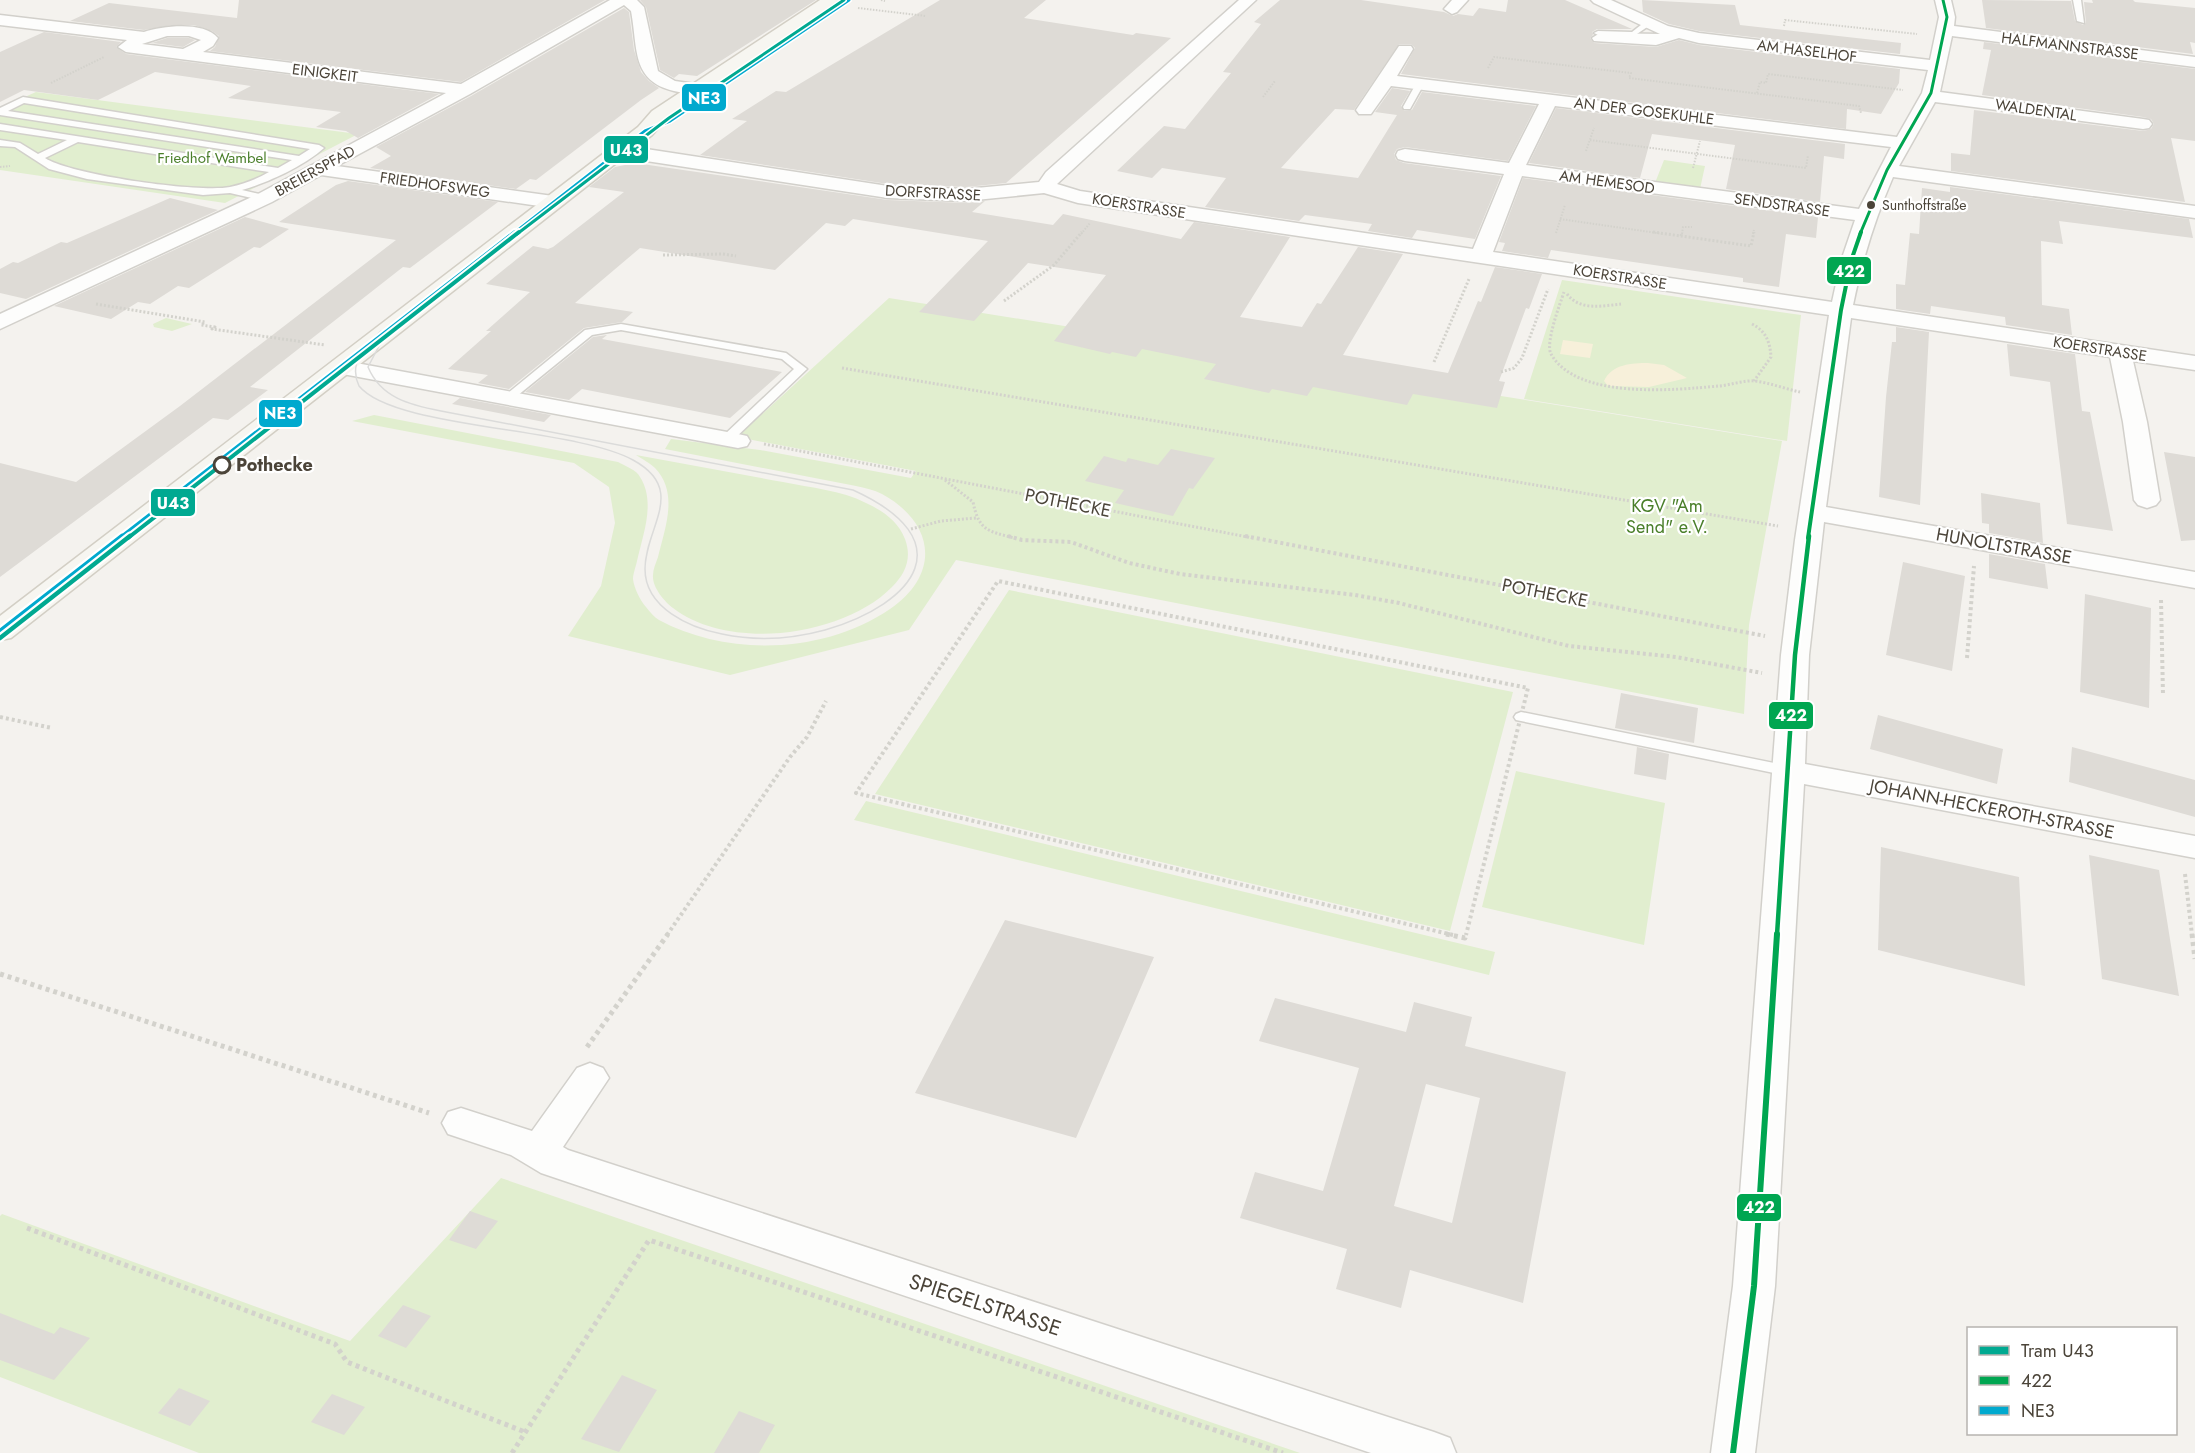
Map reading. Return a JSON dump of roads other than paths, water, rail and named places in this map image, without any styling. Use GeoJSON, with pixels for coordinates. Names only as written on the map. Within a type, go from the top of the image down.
{"type":"FeatureCollection","features":[{"type":"Feature","properties":{"kind":"main road"},"geometry":{"type":"LineString","coordinates":[[0,631],[336,356],[553,202],[645,131],[659,114],[831,0]]}},
{"type":"Feature","properties":{"kind":"main road"},"geometry":{"type":"LineString","coordinates":[[645,131],[670,121],[854,4]]}},
{"type":"Feature","properties":{"kind":"street","name":"BREIERSPFAD"},"geometry":{"type":"LineString","coordinates":[[0,322],[265,198],[309,164],[464,90],[621,0]]}},
{"type":"Feature","properties":{"kind":"street"},"geometry":{"type":"LineString","coordinates":[[628,0],[639,10],[650,72],[663,82],[696,90]]}},
{"type":"Feature","properties":{"kind":"street"},"geometry":{"type":"LineString","coordinates":[[1045,187],[1053,176],[1248,0]]}},
{"type":"Feature","properties":{"kind":"street","name":"AM HASELHOF"},"geometry":{"type":"LineString","coordinates":[[1599,0],[1677,34],[1933,85]]}},
{"type":"Feature","properties":{"kind":"street"},"geometry":{"type":"LineString","coordinates":[[1733,1453],[1754,1287],[1790,771],[1795,641],[1841,310],[1851,261],[1866,216],[1887,170],[1933,85],[1947,16],[1943,0]]}},
{"type":"Feature","properties":{"kind":"street"},"geometry":{"type":"LineString","coordinates":[[2,11],[35,24],[144,37],[177,32],[210,38],[207,44],[185,56]]}},
{"type":"Feature","properties":{"kind":"street"},"geometry":{"type":"LineString","coordinates":[[10,35],[35,24]]}},
{"type":"Feature","properties":{"kind":"street","name":"HALFMANNSTRASSE"},"geometry":{"type":"LineString","coordinates":[[1945,30],[2195,62]]}},
{"type":"Feature","properties":{"kind":"street","name":"AM HASELHOF"},"geometry":{"type":"LineString","coordinates":[[1599,35],[1656,40],[1677,34]]}},
{"type":"Feature","properties":{"kind":"street","name":"EINIGKEIT"},"geometry":{"type":"LineString","coordinates":[[144,37],[126,47],[464,90]]}},
{"type":"Feature","properties":{"kind":"street"},"geometry":{"type":"LineString","coordinates":[[1365,110],[1405,49]]}},
{"type":"Feature","properties":{"kind":"street","name":"AN DER GOSEKUHLE"},"geometry":{"type":"LineString","coordinates":[[1386,80],[1704,118],[1909,132]]}},
{"type":"Feature","properties":{"kind":"street","name":"WALDENTAL"},"geometry":{"type":"LineString","coordinates":[[1933,85],[2143,124]]}},
{"type":"Feature","properties":{"kind":"street"},"geometry":{"type":"LineString","coordinates":[[1476,265],[1515,169],[1550,99]]}},
{"type":"Feature","properties":{"kind":"street","name":"DORFSTRASSE"},"geometry":{"type":"LineString","coordinates":[[620,151],[888,192],[928,196],[968,197],[1007,194],[1045,187]]}},
{"type":"Feature","properties":{"kind":"street","name":"AM HEMESOD"},"geometry":{"type":"LineString","coordinates":[[1405,155],[1693,193]]}},
{"type":"Feature","properties":{"kind":"street","name":"FRIEDHOFSWEG"},"geometry":{"type":"LineString","coordinates":[[309,164],[553,202]]}},
{"type":"Feature","properties":{"kind":"street"},"geometry":{"type":"LineString","coordinates":[[1887,170],[2195,212]]}},
{"type":"Feature","properties":{"kind":"street","name":"KOERSTRASSE"},"geometry":{"type":"LineString","coordinates":[[1045,187],[1088,198],[1476,265],[1841,310],[2195,363]]}},
{"type":"Feature","properties":{"kind":"street","name":"SENDSTRASSE"},"geometry":{"type":"LineString","coordinates":[[1693,193],[1866,216]]}},
{"type":"Feature","properties":{"kind":"street"},"geometry":{"type":"LineString","coordinates":[[2120,351],[2135,422],[2147,500]]}},
{"type":"Feature","properties":{"kind":"street"},"geometry":{"type":"LineString","coordinates":[[336,356],[508,398],[733,440]]}},
{"type":"Feature","properties":{"kind":"street","name":"HUNOLTSTRASSE"},"geometry":{"type":"LineString","coordinates":[[1812,522],[1977,541],[2195,579]]}},
{"type":"Feature","properties":{"kind":"street","name":"JOHANN-HECKEROTH-STRASSE"},"geometry":{"type":"LineString","coordinates":[[1790,771],[2188,846]]}},
{"type":"Feature","properties":{"kind":"street"},"geometry":{"type":"LineString","coordinates":[[538,1152],[590,1078]]}},
{"type":"Feature","properties":{"kind":"street","name":"SPIEGELSTRASSE"},"geometry":{"type":"LineString","coordinates":[[461,1123],[524,1144],[555,1162],[1434,1453]]}},
{"type":"Feature","properties":{"kind":"lane"},"geometry":{"type":"LineString","coordinates":[[2077,0],[2081,21]]}},
{"type":"Feature","properties":{"kind":"lane"},"geometry":{"type":"LineString","coordinates":[[1599,35],[1634,34],[1649,23]]}},
{"type":"Feature","properties":{"kind":"lane"},"geometry":{"type":"LineString","coordinates":[[1407,107],[1420,84]]}},
{"type":"Feature","properties":{"kind":"lane"},"geometry":{"type":"LineString","coordinates":[[0,111],[23,100],[319,148],[309,164],[279,171],[255,183],[230,190],[203,192],[87,176],[52,167],[17,145],[0,142]]}},
{"type":"Feature","properties":{"kind":"lane"},"geometry":{"type":"LineString","coordinates":[[0,111],[309,164]]}},
{"type":"Feature","properties":{"kind":"lane"},"geometry":{"type":"LineString","coordinates":[[0,127],[279,171]]}},
{"type":"Feature","properties":{"kind":"lane"},"geometry":{"type":"LineString","coordinates":[[203,144],[226,132]]}},
{"type":"Feature","properties":{"kind":"lane"},"geometry":{"type":"LineString","coordinates":[[38,158],[77,139]]}},
{"type":"Feature","properties":{"kind":"lane"},"geometry":{"type":"LineString","coordinates":[[230,190],[265,198]]}},
{"type":"Feature","properties":{"kind":"lane"},"geometry":{"type":"LineString","coordinates":[[508,398],[589,332],[621,327],[786,356],[801,369],[733,440]]}},
{"type":"Feature","properties":{"kind":"lane"},"geometry":{"type":"LineString","coordinates":[[1521,717],[1790,771]]}},
{"type":"Feature","properties":{"kind":"tram line","name":"U43"},"geometry":{"type":"LineString","coordinates":[[0,638],[600,169],[669,118],[844,0]]}},
{"type":"Feature","properties":{"kind":"tram line"},"geometry":{"type":"LineString","coordinates":[[381,331],[360,355],[356,370],[359,386],[378,400],[408,411],[445,420],[605,449],[633,460],[649,472],[658,484],[661,497],[660,510],[647,553],[645,569],[647,583],[661,605],[696,627],[747,638],[787,637],[825,630],[857,618],[884,604],[903,587],[915,569],[917,549],[908,529],[887,509],[853,490],[408,403],[381,386],[368,367],[379,346],[395,329]]}},
{"type":"Feature","properties":{"kind":"place","name":"Sunthoffstraße"},"geometry":{"type":"Point","coordinates":[1871,205]}},
{"type":"Feature","properties":{"kind":"place","name":"Pothecke"},"geometry":{"type":"Point","coordinates":[222,465]}},
{"type":"Feature","properties":{"kind":"park label","name":"Friedhof Wambel"},"geometry":{"type":"Point","coordinates":[212,158]}},
{"type":"Feature","properties":{"kind":"park label","name":"KGV \"Am Send\" e.V."},"geometry":{"type":"Point","coordinates":[1667,516]}}]}
